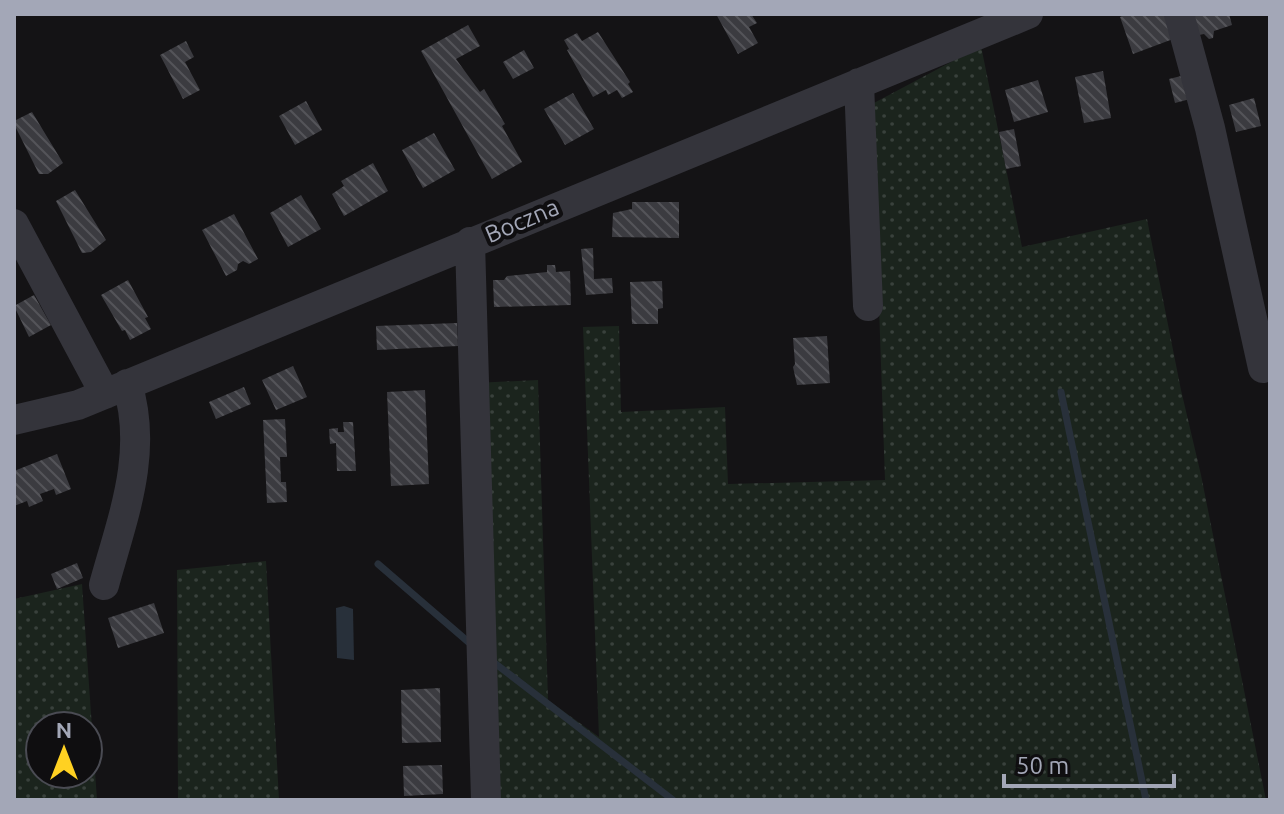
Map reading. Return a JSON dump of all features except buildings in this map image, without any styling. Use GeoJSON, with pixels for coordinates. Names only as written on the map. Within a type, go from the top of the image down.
{"type":"FeatureCollection","features":[{"type":"Feature","properties":{"kind":"street","name":"Boczna"},"geometry":{"type":"LineString","coordinates":[[14,420],[78,405],[1028,14]]}},
{"type":"Feature","properties":{"kind":"street"},"geometry":{"type":"LineString","coordinates":[[1179,14],[1210,128],[1263,368]]}},
{"type":"Feature","properties":{"kind":"street"},"geometry":{"type":"LineString","coordinates":[[859,83],[868,306]]}},
{"type":"Feature","properties":{"kind":"street"},"geometry":{"type":"LineString","coordinates":[[14,224],[116,389],[136,416],[137,444],[130,491],[104,585]]}},
{"type":"Feature","properties":{"kind":"street"},"geometry":{"type":"LineString","coordinates":[[470,242],[486,800]]}},
{"type":"Feature","properties":{"kind":"shaded area"},"geometry":{"type":"Polygon","coordinates":[[[981,46],[1022,247],[1147,219],[1266,800],[487,800],[475,383],[538,380],[548,700],[599,737],[583,327],[619,326],[621,412],[725,407],[728,484],[885,480],[872,104],[981,46]]]}},
{"type":"Feature","properties":{"kind":"shaded area"},"geometry":{"type":"Polygon","coordinates":[[[266,561],[279,800],[178,800],[177,570],[266,561]]]}},
{"type":"Feature","properties":{"kind":"shaded area"},"geometry":{"type":"Polygon","coordinates":[[[82,584],[91,710],[24,710],[24,790],[96,790],[97,800],[14,800],[14,599],[82,584]]]}},
{"type":"Feature","properties":{"kind":"shaded area"},"geometry":{"type":"Polygon","coordinates":[[[344,606],[353,609],[354,660],[337,658],[336,608],[344,606]]]}},
{"type":"Feature","properties":{"kind":"waterway"},"geometry":{"type":"LineString","coordinates":[[1061,392],[1146,800]]}},
{"type":"Feature","properties":{"kind":"waterway"},"geometry":{"type":"LineString","coordinates":[[378,564],[473,646]]}},
{"type":"Feature","properties":{"kind":"waterway"},"geometry":{"type":"LineString","coordinates":[[492,661],[673,800]]}}]}
